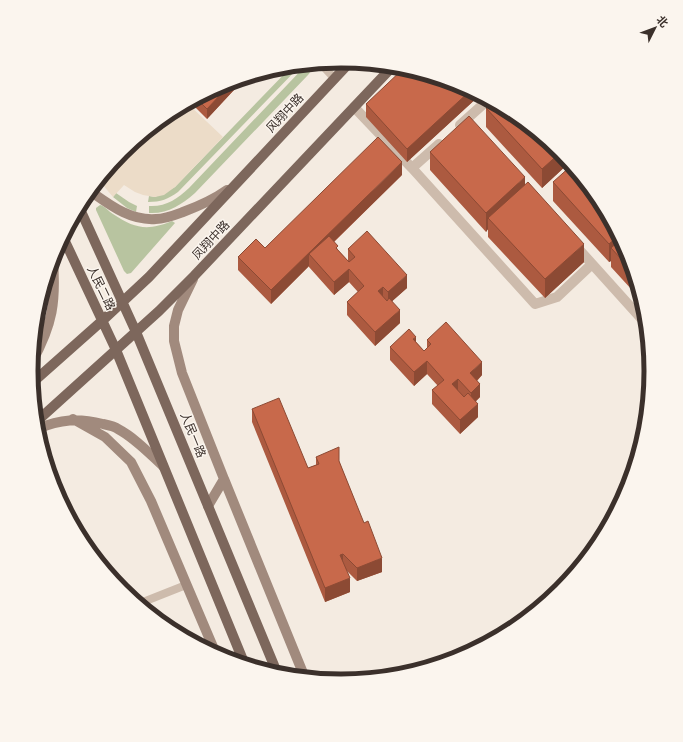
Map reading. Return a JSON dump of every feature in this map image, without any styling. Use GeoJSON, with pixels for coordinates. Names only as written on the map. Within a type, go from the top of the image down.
{"type":"FeatureCollection","features":[{"type":"Feature","properties":{"kind":"main road","name":"风翔中路"},"geometry":{"type":"LineString","coordinates":[[238,181],[345,68]]}},
{"type":"Feature","properties":{"kind":"main road","name":"凤翔中路"},"geometry":{"type":"LineString","coordinates":[[42,417],[136,332],[194,276],[388,71]]}},
{"type":"Feature","properties":{"kind":"main road","name":"凤翔中路"},"geometry":{"type":"LineString","coordinates":[[38,377],[149,276],[238,181]]}},
{"type":"Feature","properties":{"kind":"main road"},"geometry":{"type":"LineString","coordinates":[[95,194],[111,206],[128,215],[143,219],[158,219],[196,207],[214,199],[238,181]]}},
{"type":"Feature","properties":{"kind":"main road","name":"人民一路"},"geometry":{"type":"LineString","coordinates":[[82,214],[123,301],[275,667]]}},
{"type":"Feature","properties":{"kind":"main road","name":"人民二路"},"geometry":{"type":"LineString","coordinates":[[66,244],[116,350]]}},
{"type":"Feature","properties":{"kind":"main road"},"geometry":{"type":"LineString","coordinates":[[39,348],[50,322],[53,304],[54,274]]}},
{"type":"Feature","properties":{"kind":"main road"},"geometry":{"type":"LineString","coordinates":[[194,276],[178,310],[174,326],[174,341],[182,373],[303,672]]}},
{"type":"Feature","properties":{"kind":"main road"},"geometry":{"type":"LineString","coordinates":[[52,278],[54,282]]}},
{"type":"Feature","properties":{"kind":"main road"},"geometry":{"type":"LineString","coordinates":[[116,350],[242,657]]}},
{"type":"Feature","properties":{"kind":"main road"},"geometry":{"type":"LineString","coordinates":[[43,426],[73,419],[94,422],[117,428],[136,440],[164,466]]}},
{"type":"Feature","properties":{"kind":"main road"},"geometry":{"type":"LineString","coordinates":[[73,419],[105,437],[131,462],[151,501],[212,645]]}},
{"type":"Feature","properties":{"kind":"main road"},"geometry":{"type":"LineString","coordinates":[[208,506],[224,479]]}},
{"type":"Feature","properties":{"kind":"street"},"geometry":{"type":"LineString","coordinates":[[412,168],[449,135],[466,125],[485,104]]}},
{"type":"Feature","properties":{"kind":"street"},"geometry":{"type":"LineString","coordinates":[[354,107],[412,168],[535,304],[557,297],[592,264]]}},
{"type":"Feature","properties":{"kind":"street"},"geometry":{"type":"LineString","coordinates":[[567,237],[640,316]]}},
{"type":"Feature","properties":{"kind":"lane"},"geometry":{"type":"LineString","coordinates":[[325,68],[335,79]]}},
{"type":"Feature","properties":{"kind":"lane"},"geometry":{"type":"LineString","coordinates":[[144,602],[186,585]]}},
{"type":"Feature","properties":{"kind":"green space"},"geometry":{"type":"Polygon","coordinates":[[[310,69],[308,75],[195,193],[174,208],[162,212],[149,213],[149,206],[171,202],[189,188],[301,70],[310,69]]]}},
{"type":"Feature","properties":{"kind":"green space"},"geometry":{"type":"Polygon","coordinates":[[[295,71],[178,192],[164,200],[148,202],[149,196],[155,197],[175,187],[286,72],[295,71]]]}},
{"type":"Feature","properties":{"kind":"green space"},"geometry":{"type":"Polygon","coordinates":[[[116,193],[137,206],[136,212],[127,208],[113,197],[116,193]]]}},
{"type":"Feature","properties":{"kind":"green space"},"geometry":{"type":"Polygon","coordinates":[[[100,205],[128,223],[142,227],[156,226],[172,221],[175,223],[131,273],[127,274],[124,271],[96,210],[96,208],[100,205]]]}},
{"type":"Feature","properties":{"kind":"shaded area"},"geometry":{"type":"Polygon","coordinates":[[[191,107],[223,137],[175,187],[164,195],[155,197],[143,195],[124,185],[113,197],[103,185],[113,171],[141,143],[157,130],[191,107]]]}},
{"type":"Feature","properties":{"kind":"building"},"geometry":{"type":"Polygon","coordinates":[[[399,73],[439,84],[466,95],[407,149],[366,104],[399,73]]]}},
{"type":"Feature","properties":{"kind":"building"},"geometry":{"type":"Polygon","coordinates":[[[223,92],[207,109],[200,102],[223,92]]]}},
{"type":"Feature","properties":{"kind":"building"},"geometry":{"type":"Polygon","coordinates":[[[489,106],[510,119],[526,130],[556,156],[542,169],[486,108],[489,106]]]}},
{"type":"Feature","properties":{"kind":"building"},"geometry":{"type":"Polygon","coordinates":[[[469,116],[525,177],[486,213],[430,152],[469,116]]]}},
{"type":"Feature","properties":{"kind":"building"},"geometry":{"type":"Polygon","coordinates":[[[378,137],[402,162],[271,290],[238,257],[256,239],[265,248],[378,137]]]}},
{"type":"Feature","properties":{"kind":"building"},"geometry":{"type":"Polygon","coordinates":[[[568,169],[594,202],[615,239],[609,244],[553,182],[568,169]]]}},
{"type":"Feature","properties":{"kind":"building"},"geometry":{"type":"Polygon","coordinates":[[[528,182],[584,244],[545,279],[488,218],[528,182]]]}},
{"type":"Feature","properties":{"kind":"building"},"geometry":{"type":"Polygon","coordinates":[[[367,231],[407,275],[388,292],[383,287],[378,291],[387,301],[389,298],[400,310],[375,332],[347,302],[364,286],[349,269],[334,282],[309,254],[329,236],[338,246],[336,248],[349,262],[355,257],[348,249],[367,231]]]}},
{"type":"Feature","properties":{"kind":"building"},"geometry":{"type":"Polygon","coordinates":[[[617,243],[625,263],[611,248],[617,243]]]}},
{"type":"Feature","properties":{"kind":"building"},"geometry":{"type":"Polygon","coordinates":[[[446,322],[482,362],[470,373],[480,384],[471,393],[458,379],[452,384],[464,397],[468,393],[478,404],[460,420],[432,390],[444,380],[427,361],[414,372],[390,347],[409,329],[416,337],[413,339],[424,351],[431,344],[427,340],[446,322]]]}},
{"type":"Feature","properties":{"kind":"building"},"geometry":{"type":"Polygon","coordinates":[[[279,398],[308,468],[319,464],[316,457],[339,447],[339,461],[364,523],[368,521],[382,558],[357,568],[343,554],[340,555],[350,578],[325,588],[252,409],[279,398]]]}}]}
